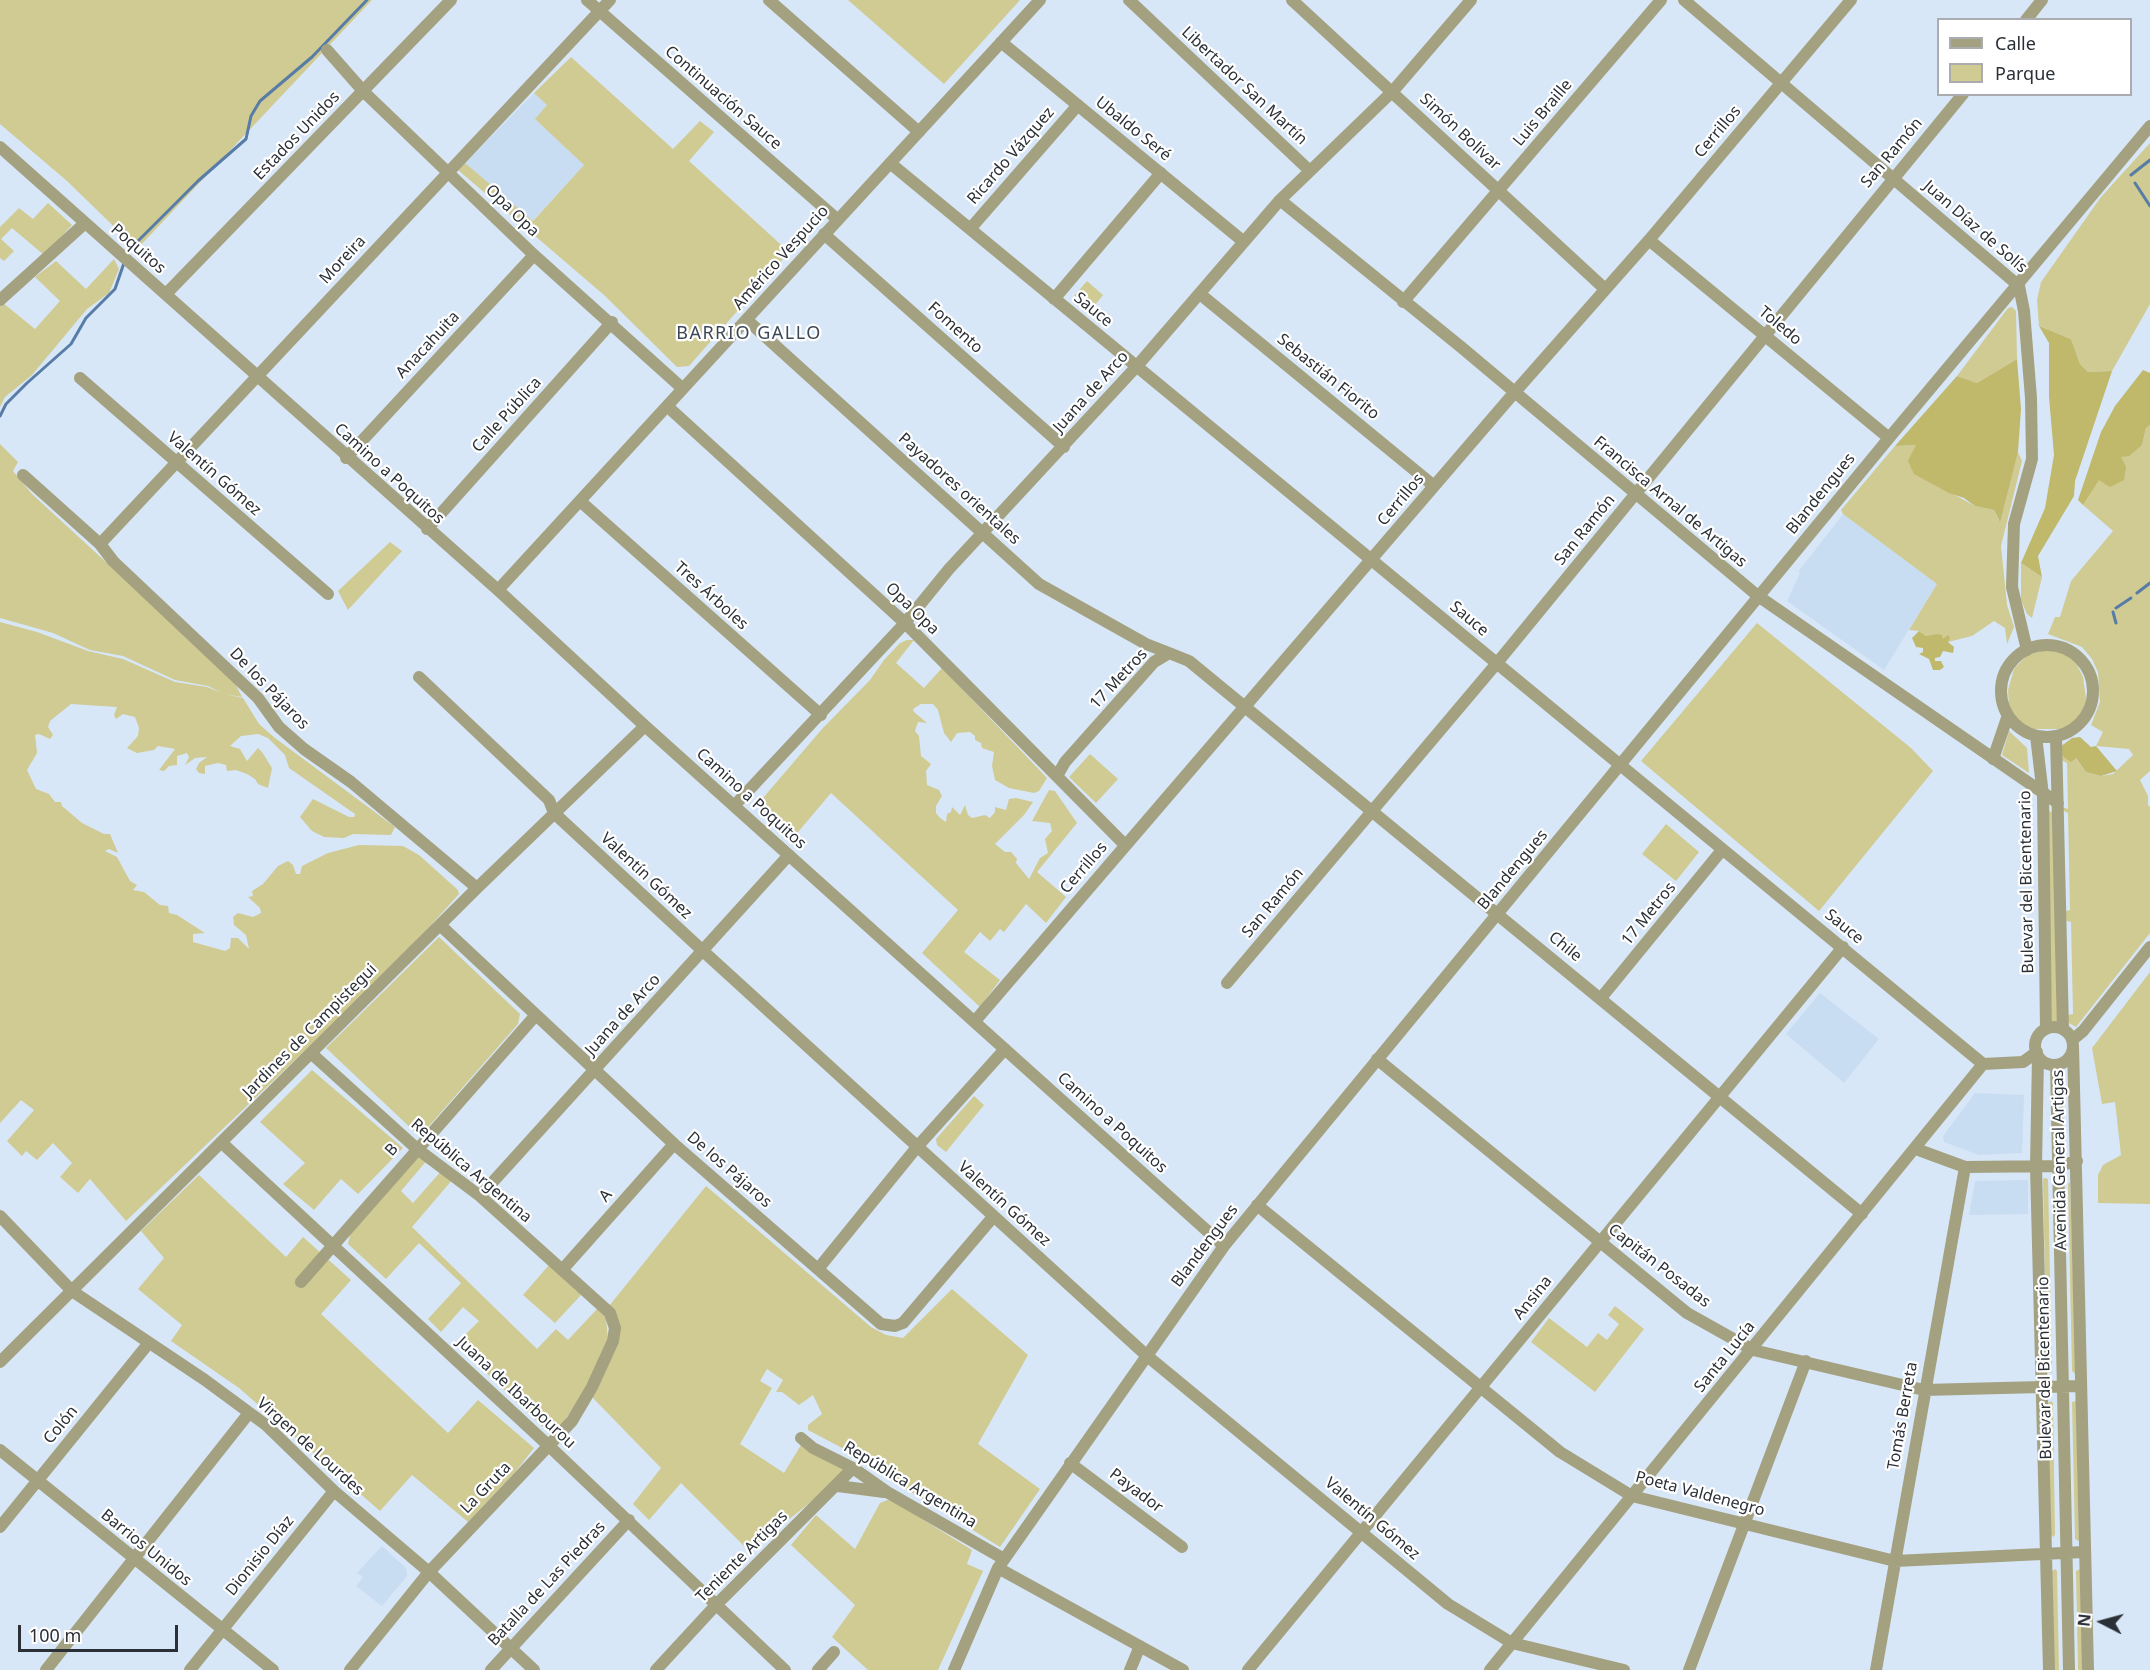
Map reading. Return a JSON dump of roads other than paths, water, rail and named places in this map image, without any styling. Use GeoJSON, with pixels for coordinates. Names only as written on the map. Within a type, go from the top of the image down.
{"type":"FeatureCollection","features":[{"type":"Feature","properties":{"kind":"street","name":"Estados Unidos"},"geometry":{"type":"LineString","coordinates":[[166,294],[364,92],[450,0]]}},
{"type":"Feature","properties":{"kind":"street","name":"Continuación Sauce"},"geometry":{"type":"LineString","coordinates":[[587,0],[838,220]]}},
{"type":"Feature","properties":{"kind":"street","name":"Moreira"},"geometry":{"type":"LineString","coordinates":[[100,544],[255,376],[610,0]]}},
{"type":"Feature","properties":{"kind":"street"},"geometry":{"type":"LineString","coordinates":[[769,0],[919,132]]}},
{"type":"Feature","properties":{"kind":"street","name":"Américo Vespucio"},"geometry":{"type":"LineString","coordinates":[[498,590],[1040,0]]}},
{"type":"Feature","properties":{"kind":"street","name":"Libertador San Martín"},"geometry":{"type":"LineString","coordinates":[[1129,0],[1310,171]]}},
{"type":"Feature","properties":{"kind":"street","name":"Simón Bolívar"},"geometry":{"type":"LineString","coordinates":[[1292,0],[1605,289]]}},
{"type":"Feature","properties":{"kind":"street","name":"Juana de Arco"},"geometry":{"type":"LineString","coordinates":[[734,806],[905,623],[983,532],[1137,366],[1280,200],[1393,92],[1471,0]]}},
{"type":"Feature","properties":{"kind":"street","name":"Luis Braille"},"geometry":{"type":"LineString","coordinates":[[1403,302],[1661,0]]}},
{"type":"Feature","properties":{"kind":"street","name":"Juan Díaz de Solís"},"geometry":{"type":"LineString","coordinates":[[1684,0],[2019,286],[2024,311],[2031,398],[2032,459],[2014,524],[2012,586],[2027,650]]}},
{"type":"Feature","properties":{"kind":"street","name":"Cerrillos"},"geometry":{"type":"LineString","coordinates":[[975,1022],[1514,393],[1649,240],[1851,0]]}},
{"type":"Feature","properties":{"kind":"street"},"geometry":{"type":"LineString","coordinates":[[2028,18],[2042,0]]}},
{"type":"Feature","properties":{"kind":"street","name":"Ubaldo Seré"},"geometry":{"type":"LineString","coordinates":[[1001,42],[1244,242]]}},
{"type":"Feature","properties":{"kind":"street","name":"Opa Opa"},"geometry":{"type":"LineString","coordinates":[[327,50],[364,92],[534,255],[612,322],[682,388]]}},
{"type":"Feature","properties":{"kind":"street","name":"San Ramón"},"geometry":{"type":"LineString","coordinates":[[1227,983],[1636,495],[1960,96]]}},
{"type":"Feature","properties":{"kind":"street","name":"Ricardo Vázquez"},"geometry":{"type":"LineString","coordinates":[[970,229],[1078,105]]}},
{"type":"Feature","properties":{"kind":"street","name":"Blandengues"},"geometry":{"type":"LineString","coordinates":[[954,1670],[1001,1564],[1224,1246],[1621,766],[1758,596],[2019,286],[2150,126]]}},
{"type":"Feature","properties":{"kind":"street","name":"Poquitos"},"geometry":{"type":"LineString","coordinates":[[0,147],[255,376]]}},
{"type":"Feature","properties":{"kind":"street","name":"Sauce"},"geometry":{"type":"LineString","coordinates":[[890,163],[1983,1064]]}},
{"type":"Feature","properties":{"kind":"street"},"geometry":{"type":"LineString","coordinates":[[1054,299],[1161,173]]}},
{"type":"Feature","properties":{"kind":"street","name":"Francisca Arnal de Artigas"},"geometry":{"type":"LineString","coordinates":[[1280,200],[1758,596],[2043,795],[2058,803]]}},
{"type":"Feature","properties":{"kind":"street"},"geometry":{"type":"LineString","coordinates":[[0,300],[84,224]]}},
{"type":"Feature","properties":{"kind":"street","name":"Fomento"},"geometry":{"type":"LineString","coordinates":[[824,234],[1064,447]]}},
{"type":"Feature","properties":{"kind":"street","name":"Toledo"},"geometry":{"type":"LineString","coordinates":[[1649,240],[1889,438]]}},
{"type":"Feature","properties":{"kind":"street","name":"Anacahuita"},"geometry":{"type":"LineString","coordinates":[[346,458],[534,255]]}},
{"type":"Feature","properties":{"kind":"street","name":"Sebastián Fiorito"},"geometry":{"type":"LineString","coordinates":[[1200,294],[1434,486]]}},
{"type":"Feature","properties":{"kind":"street","name":"Payadores orientales"},"geometry":{"type":"LineString","coordinates":[[747,320],[1039,584],[1057,597],[1146,644],[1169,653]]}},
{"type":"Feature","properties":{"kind":"street","name":"Calle Pública"},"geometry":{"type":"LineString","coordinates":[[427,529],[612,322]]}},
{"type":"Feature","properties":{"kind":"street","name":"Camino a Poquitos"},"geometry":{"type":"LineString","coordinates":[[255,376],[498,590],[645,726],[1224,1246]]}},
{"type":"Feature","properties":{"kind":"street","name":"Valentín Gómez"},"geometry":{"type":"LineString","coordinates":[[80,378],[328,594]]}},
{"type":"Feature","properties":{"kind":"street","name":"Opa Opa"},"geometry":{"type":"LineString","coordinates":[[667,406],[905,623],[1125,845]]}},
{"type":"Feature","properties":{"kind":"street","name":"De los Pájaros"},"geometry":{"type":"LineString","coordinates":[[22,475],[100,544],[113,561],[258,698],[279,727],[304,749],[360,790],[477,888]]}},
{"type":"Feature","properties":{"kind":"street","name":"Tres Árboles"},"geometry":{"type":"LineString","coordinates":[[580,501],[820,715]]}},
{"type":"Feature","properties":{"kind":"street"},"geometry":{"type":"LineString","coordinates":[[2040,646],[2063,648],[2083,662],[2090,673],[2092,700],[2088,713],[2069,732],[2056,736],[2036,736],[2015,724],[2008,715],[2002,701],[2002,686],[2006,671],[2015,659],[2027,650],[2040,646]]}},
{"type":"Feature","properties":{"kind":"street","name":"17 Metros"},"geometry":{"type":"LineString","coordinates":[[1056,776],[1154,662],[1169,653],[1189,661],[1247,707]]}},
{"type":"Feature","properties":{"kind":"street","name":"Valentín Gómez"},"geometry":{"type":"LineString","coordinates":[[418,677],[549,800],[554,813],[916,1148],[1146,1355],[1448,1604],[1512,1642],[1624,1670]]}},
{"type":"Feature","properties":{"kind":"street","name":"Chile"},"geometry":{"type":"LineString","coordinates":[[1247,707],[1862,1214]]}},
{"type":"Feature","properties":{"kind":"street"},"geometry":{"type":"LineString","coordinates":[[1994,759],[2008,715]]}},
{"type":"Feature","properties":{"kind":"street","name":"Jardines de Campistegui"},"geometry":{"type":"LineString","coordinates":[[0,1362],[477,888],[645,726]]}},
{"type":"Feature","properties":{"kind":"street","name":"Bulevar del Bicentenario"},"geometry":{"type":"LineString","coordinates":[[2036,736],[2043,795],[2046,1029]]}},
{"type":"Feature","properties":{"kind":"street","name":"Bulevar del Bicentenario"},"geometry":{"type":"LineString","coordinates":[[2056,736],[2063,1029]]}},
{"type":"Feature","properties":{"kind":"street","name":"17 Metros"},"geometry":{"type":"LineString","coordinates":[[1601,998],[1722,850]]}},
{"type":"Feature","properties":{"kind":"street","name":"Juana de Arco"},"geometry":{"type":"LineString","coordinates":[[480,1196],[789,855]]}},
{"type":"Feature","properties":{"kind":"street","name":"De los Pájaros"},"geometry":{"type":"LineString","coordinates":[[440,925],[674,1144],[881,1324],[895,1326],[903,1323],[993,1216]]}},
{"type":"Feature","properties":{"kind":"street","name":"Ansina"},"geometry":{"type":"LineString","coordinates":[[1248,1670],[1843,947]]}},
{"type":"Feature","properties":{"kind":"street"},"geometry":{"type":"LineString","coordinates":[[2073,1043],[2063,1029],[2046,1029],[2038,1036],[2037,1054],[2044,1062],[2056,1065],[2069,1058],[2073,1043],[2150,948]]}},
{"type":"Feature","properties":{"kind":"street","name":"B"},"geometry":{"type":"LineString","coordinates":[[301,1282],[416,1148],[535,1016]]}},
{"type":"Feature","properties":{"kind":"street","name":"Avenida General Artigas"},"geometry":{"type":"LineString","coordinates":[[2073,1043],[2088,1670]]}},
{"type":"Feature","properties":{"kind":"street"},"geometry":{"type":"LineString","coordinates":[[818,1269],[916,1148],[1005,1048]]}},
{"type":"Feature","properties":{"kind":"street","name":"República Argentina"},"geometry":{"type":"LineString","coordinates":[[312,1054],[416,1148],[480,1196],[610,1312]]}},
{"type":"Feature","properties":{"kind":"street"},"geometry":{"type":"LineString","coordinates":[[1983,1064],[2023,1062],[2037,1054]]}},
{"type":"Feature","properties":{"kind":"street","name":"Avenida General Artigas"},"geometry":{"type":"LineString","coordinates":[[2037,1054],[2036,1167],[2048,1555],[2049,1670]]}},
{"type":"Feature","properties":{"kind":"street","name":"Capitán Posadas"},"geometry":{"type":"LineString","coordinates":[[1377,1059],[1687,1313],[1752,1350],[1924,1390],[2080,1386]]}},
{"type":"Feature","properties":{"kind":"street","name":"Santa Lucía"},"geometry":{"type":"LineString","coordinates":[[1490,1670],[1983,1064]]}},
{"type":"Feature","properties":{"kind":"street","name":"Bulevar del Bicentenario"},"geometry":{"type":"LineString","coordinates":[[2056,1065],[2061,1386],[2069,1670]]}},
{"type":"Feature","properties":{"kind":"street","name":"Juana de Ibarbourou"},"geometry":{"type":"LineString","coordinates":[[220,1142],[549,1446],[785,1670]]}},
{"type":"Feature","properties":{"kind":"street","name":"A"},"geometry":{"type":"LineString","coordinates":[[562,1270],[674,1144]]}},
{"type":"Feature","properties":{"kind":"street"},"geometry":{"type":"LineString","coordinates":[[1916,1149],[1965,1167],[2058,1166],[2077,1161]]}},
{"type":"Feature","properties":{"kind":"street","name":"Tomás Berreta"},"geometry":{"type":"LineString","coordinates":[[1876,1670],[1965,1167]]}},
{"type":"Feature","properties":{"kind":"street","name":"Poeta Valdenegro"},"geometry":{"type":"LineString","coordinates":[[1257,1205],[1560,1452],[1632,1496],[1895,1561],[2084,1552]]}},
{"type":"Feature","properties":{"kind":"street","name":"Virgen de Lourdes"},"geometry":{"type":"LineString","coordinates":[[0,1216],[72,1291],[205,1380],[266,1425],[334,1491],[429,1572],[534,1670]]}},
{"type":"Feature","properties":{"kind":"street","name":"La Gruta"},"geometry":{"type":"LineString","coordinates":[[350,1670],[429,1572],[572,1420],[592,1387],[613,1341],[615,1328],[610,1312]]}},
{"type":"Feature","properties":{"kind":"street","name":"Colón"},"geometry":{"type":"LineString","coordinates":[[0,1527],[148,1344]]}},
{"type":"Feature","properties":{"kind":"street"},"geometry":{"type":"LineString","coordinates":[[1689,1670],[1806,1361]]}},
{"type":"Feature","properties":{"kind":"street"},"geometry":{"type":"LineString","coordinates":[[46,1670],[249,1413]]}},
{"type":"Feature","properties":{"kind":"street","name":"República Argentina"},"geometry":{"type":"LineString","coordinates":[[801,1438],[813,1448],[853,1468],[1001,1564],[1184,1670]]}},
{"type":"Feature","properties":{"kind":"street","name":"Barrios Unidos"},"geometry":{"type":"LineString","coordinates":[[0,1450],[273,1670]]}},
{"type":"Feature","properties":{"kind":"street","name":"Payador"},"geometry":{"type":"LineString","coordinates":[[1070,1463],[1182,1547]]}},
{"type":"Feature","properties":{"kind":"street","name":"Teniente Artigas"},"geometry":{"type":"LineString","coordinates":[[656,1670],[716,1605],[838,1486],[853,1468]]}},
{"type":"Feature","properties":{"kind":"street"},"geometry":{"type":"LineString","coordinates":[[838,1486],[887,1492]]}},
{"type":"Feature","properties":{"kind":"street","name":"Dionisio Díaz"},"geometry":{"type":"LineString","coordinates":[[190,1670],[334,1491]]}},
{"type":"Feature","properties":{"kind":"street","name":"Batalla de Las Piedras"},"geometry":{"type":"LineString","coordinates":[[491,1670],[509,1647],[628,1520]]}},
{"type":"Feature","properties":{"kind":"street"},"geometry":{"type":"LineString","coordinates":[[1130,1670],[1140,1646]]}},
{"type":"Feature","properties":{"kind":"street"},"geometry":{"type":"LineString","coordinates":[[818,1670],[834,1652]]}},
{"type":"Feature","properties":{"kind":"waterway"},"geometry":{"type":"LineString","coordinates":[[136,243],[198,181],[246,139],[251,116],[260,101],[312,57],[367,0]]}},
{"type":"Feature","properties":{"kind":"waterway"},"geometry":{"type":"LineString","coordinates":[[2131,175],[2150,160]]}},
{"type":"Feature","properties":{"kind":"waterway"},"geometry":{"type":"LineString","coordinates":[[2135,183],[2150,206]]}},
{"type":"Feature","properties":{"kind":"waterway"},"geometry":{"type":"LineString","coordinates":[[0,416],[6,404],[71,344],[86,318],[115,289],[124,263]]}},
{"type":"Feature","properties":{"kind":"waterway"},"geometry":{"type":"LineString","coordinates":[[2137,593],[2150,583]]}},
{"type":"Feature","properties":{"kind":"waterway"},"geometry":{"type":"LineString","coordinates":[[2116,608],[2131,598]]}},
{"type":"Feature","properties":{"kind":"waterway"},"geometry":{"type":"LineString","coordinates":[[2113,612],[2116,623]]}},
{"type":"Feature","properties":{"kind":"district","name":"BARRIO GALLO"},"geometry":{"type":"Point","coordinates":[749,334]}}]}
